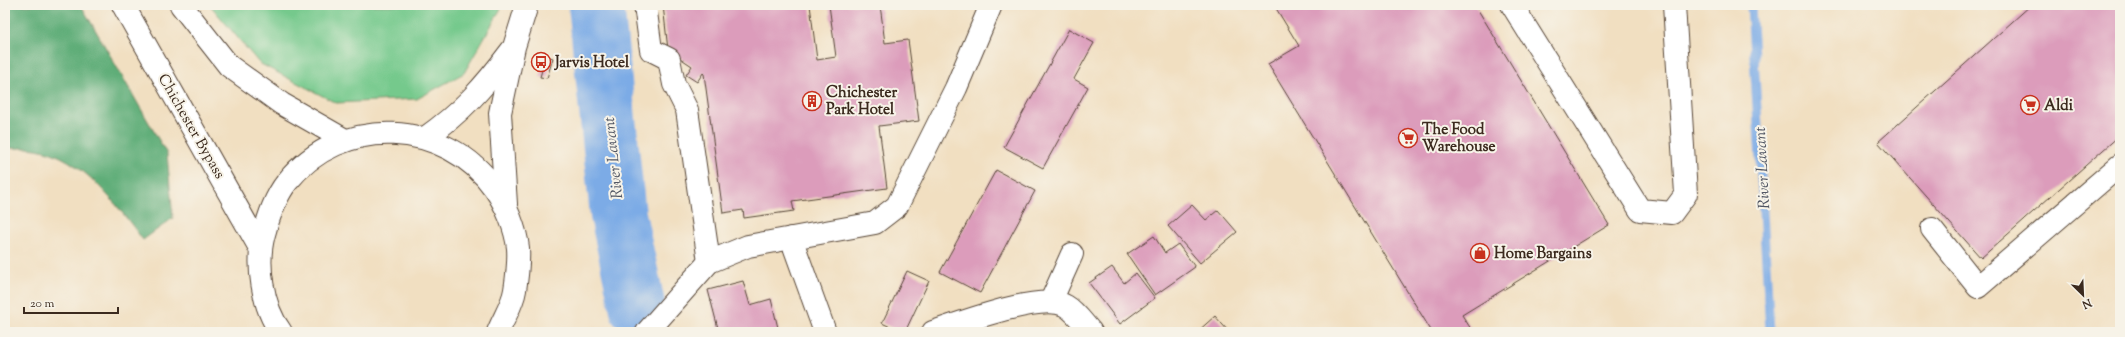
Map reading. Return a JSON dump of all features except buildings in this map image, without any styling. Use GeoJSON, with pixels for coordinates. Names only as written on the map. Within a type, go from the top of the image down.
{"type":"FeatureCollection","features":[{"type":"Feature","properties":{"kind":"street","name":"Chichester Bypass"},"geometry":{"type":"LineString","coordinates":[[123,5],[260,248]]}},
{"type":"Feature","properties":{"kind":"street"},"geometry":{"type":"LineString","coordinates":[[181,5],[229,66],[282,104],[345,140]]}},
{"type":"Feature","properties":{"kind":"street"},"geometry":{"type":"LineString","coordinates":[[498,332],[515,292],[518,247],[506,205],[500,112],[514,47],[527,5]]}},
{"type":"Feature","properties":{"kind":"street"},"geometry":{"type":"LineString","coordinates":[[644,5],[651,50],[669,60],[674,84],[687,110],[709,262]]}},
{"type":"Feature","properties":{"kind":"street"},"geometry":{"type":"LineString","coordinates":[[648,332],[709,262],[748,246],[875,223],[897,206],[956,88],[991,5]]}},
{"type":"Feature","properties":{"kind":"street"},"geometry":{"type":"LineString","coordinates":[[1512,5],[1640,210],[1672,213],[1686,194],[1674,5]]}},
{"type":"Feature","properties":{"kind":"street"},"geometry":{"type":"LineString","coordinates":[[425,138],[449,121],[479,92],[514,47]]}},
{"type":"Feature","properties":{"kind":"street"},"geometry":{"type":"LineString","coordinates":[[281,332],[276,326],[262,288],[260,248],[269,213],[287,182],[313,157],[345,140],[371,134],[398,133],[425,138],[458,152],[485,175],[506,205]]}},
{"type":"Feature","properties":{"kind":"street"},"geometry":{"type":"LineString","coordinates":[[1932,229],[1978,287],[2120,166]]}},
{"type":"Feature","properties":{"kind":"street"},"geometry":{"type":"LineString","coordinates":[[791,238],[825,332]]}},
{"type":"Feature","properties":{"kind":"street"},"geometry":{"type":"LineString","coordinates":[[1051,301],[1072,254]]}},
{"type":"Feature","properties":{"kind":"street"},"geometry":{"type":"LineString","coordinates":[[933,332],[997,311],[1051,301],[1066,306],[1092,332]]}},
{"type":"Feature","properties":{"kind":"green space"},"geometry":{"type":"Polygon","coordinates":[[[5,5],[81,5],[167,154],[173,218],[143,240],[122,212],[97,184],[68,161],[53,153],[36,149],[5,148],[5,5]]]}},
{"type":"Feature","properties":{"kind":"green space"},"geometry":{"type":"Polygon","coordinates":[[[210,5],[306,5],[317,9],[332,5],[503,5],[464,73],[417,99],[336,103],[259,63],[210,5]]]}},
{"type":"Feature","properties":{"kind":"waterway","name":"River Lavant"},"geometry":{"type":"LineString","coordinates":[[596,5],[618,215],[638,309]]}},
{"type":"Feature","properties":{"kind":"waterway","name":"River Lavant"},"geometry":{"type":"LineString","coordinates":[[1751,5],[1770,332]]}},
{"type":"Feature","properties":{"kind":"place","name":"Jarvis Hotel"},"geometry":{"type":"Point","coordinates":[541,62]}},
{"type":"Feature","properties":{"kind":"place","name":"Chichester Park Hotel"},"geometry":{"type":"Point","coordinates":[812,101]}},
{"type":"Feature","properties":{"kind":"place","name":"Aldi"},"geometry":{"type":"Point","coordinates":[2030,105]}},
{"type":"Feature","properties":{"kind":"place","name":"The Food Warehouse"},"geometry":{"type":"Point","coordinates":[1408,138]}},
{"type":"Feature","properties":{"kind":"place","name":"Home Bargains"},"geometry":{"type":"Point","coordinates":[1480,253]}}]}
